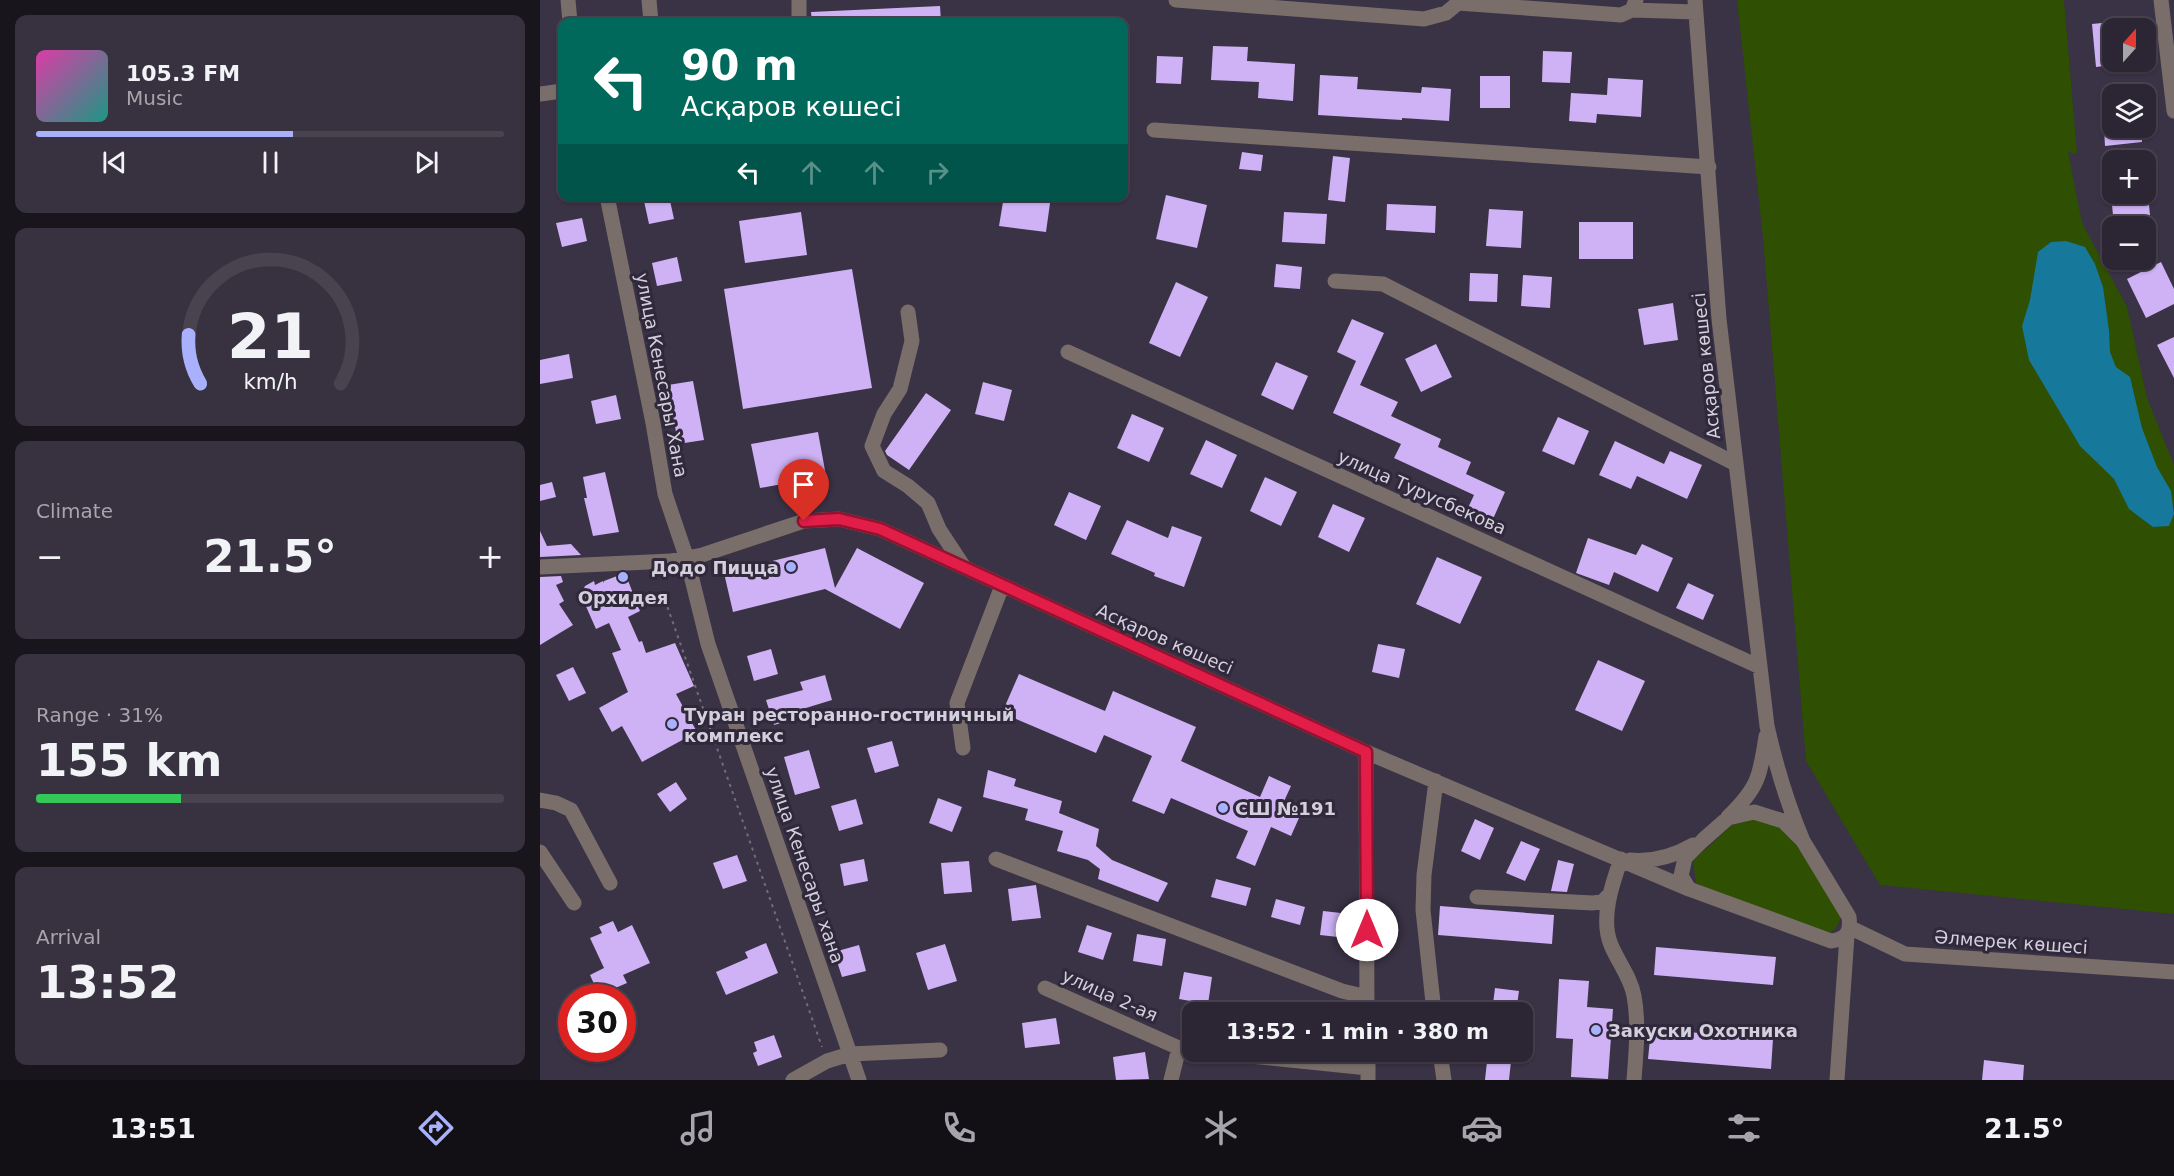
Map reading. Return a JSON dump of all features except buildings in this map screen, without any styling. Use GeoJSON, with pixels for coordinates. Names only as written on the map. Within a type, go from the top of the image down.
{"type":"FeatureCollection","features":[{"type":"Feature","properties":{"kind":"street"},"geometry":{"type":"LineString","coordinates":[[568,0],[570,18]]}},
{"type":"Feature","properties":{"kind":"street"},"geometry":{"type":"LineString","coordinates":[[649,0],[651,18]]}},
{"type":"Feature","properties":{"kind":"street"},"geometry":{"type":"LineString","coordinates":[[799,0],[799,18]]}},
{"type":"Feature","properties":{"kind":"street"},"geometry":{"type":"LineString","coordinates":[[1176,0],[1424,19],[1446,13],[1457,1],[1621,15],[1634,5],[1695,6]]}},
{"type":"Feature","properties":{"kind":"street"},"geometry":{"type":"LineString","coordinates":[[2161,0],[2174,111]]}},
{"type":"Feature","properties":{"kind":"street","name":"Асқаров көшесі"},"geometry":{"type":"LineString","coordinates":[[1695,6],[1719,319],[1767,726]]}},
{"type":"Feature","properties":{"kind":"street"},"geometry":{"type":"LineString","coordinates":[[540,94],[558,92]]}},
{"type":"Feature","properties":{"kind":"street"},"geometry":{"type":"LineString","coordinates":[[1154,130],[1709,167]]}},
{"type":"Feature","properties":{"kind":"street","name":"улица Кенесары Хана"},"geometry":{"type":"LineString","coordinates":[[608,201],[665,494],[687,559]]}},
{"type":"Feature","properties":{"kind":"street"},"geometry":{"type":"LineString","coordinates":[[1335,281],[1383,284],[1736,464]]}},
{"type":"Feature","properties":{"kind":"street"},"geometry":{"type":"LineString","coordinates":[[908,312],[912,341],[900,389],[884,414],[872,446],[884,471],[908,486],[928,503],[939,529],[964,567]]}},
{"type":"Feature","properties":{"kind":"street","name":"улица Турусбекова"},"geometry":{"type":"LineString","coordinates":[[1068,352],[1760,667]]}},
{"type":"Feature","properties":{"kind":"street","name":"Асқаров көшесі"},"geometry":{"type":"LineString","coordinates":[[540,567],[687,559],[804,521],[839,519],[880,529],[1366,752],[1689,889],[1831,941],[1840,940],[1849,932]]}},
{"type":"Feature","properties":{"kind":"street","name":"улица Кенесары хана"},"geometry":{"type":"LineString","coordinates":[[687,559],[708,644],[859,1080]]}},
{"type":"Feature","properties":{"kind":"street"},"geometry":{"type":"LineString","coordinates":[[963,748],[957,703],[1002,586]]}},
{"type":"Feature","properties":{"kind":"street"},"geometry":{"type":"LineString","coordinates":[[1689,889],[1681,876],[1685,858],[1748,798],[1761,770],[1767,726]]}},
{"type":"Feature","properties":{"kind":"street"},"geometry":{"type":"LineString","coordinates":[[1767,726],[1789,809],[1803,841],[1850,916],[1837,1080]]}},
{"type":"Feature","properties":{"kind":"street"},"geometry":{"type":"LineString","coordinates":[[1366,752],[1367,1002]]}},
{"type":"Feature","properties":{"kind":"street"},"geometry":{"type":"LineString","coordinates":[[1433,1002],[1423,910],[1424,875],[1436,781]]}},
{"type":"Feature","properties":{"kind":"street"},"geometry":{"type":"LineString","coordinates":[[540,800],[556,803],[571,810],[610,884]]}},
{"type":"Feature","properties":{"kind":"street"},"geometry":{"type":"LineString","coordinates":[[1634,1080],[1636,1040],[1634,995],[1610,943],[1607,911],[1609,895],[1621,859],[1644,861],[1678,854],[1703,840],[1728,818],[1754,812],[1783,821],[1803,841]]}},
{"type":"Feature","properties":{"kind":"street"},"geometry":{"type":"LineString","coordinates":[[540,852],[574,903]]}},
{"type":"Feature","properties":{"kind":"street"},"geometry":{"type":"LineString","coordinates":[[996,859],[1342,991],[1367,997]]}},
{"type":"Feature","properties":{"kind":"street"},"geometry":{"type":"LineString","coordinates":[[1477,897],[1593,903],[1603,901],[1609,895]]}},
{"type":"Feature","properties":{"kind":"street","name":"Әлмерек көшесі"},"geometry":{"type":"LineString","coordinates":[[1849,932],[1905,954],[2174,972]]}},
{"type":"Feature","properties":{"kind":"street","name":"улица 2-ая"},"geometry":{"type":"LineString","coordinates":[[1045,988],[1182,1047]]}},
{"type":"Feature","properties":{"kind":"street"},"geometry":{"type":"LineString","coordinates":[[793,1080],[827,1061],[850,1054],[940,1050]]}},
{"type":"Feature","properties":{"kind":"street"},"geometry":{"type":"LineString","coordinates":[[1171,1080],[1182,1057]]}},
{"type":"Feature","properties":{"kind":"street"},"geometry":{"type":"LineString","coordinates":[[1282,1062],[1368,1074]]}},
{"type":"Feature","properties":{"kind":"street"},"geometry":{"type":"LineString","coordinates":[[1441,1062],[1444,1080]]}},
{"type":"Feature","properties":{"kind":"path"},"geometry":{"type":"LineString","coordinates":[[666,600],[827,1061]]}},
{"type":"Feature","properties":{"kind":"green space"},"geometry":{"type":"Polygon","coordinates":[[[1737,0],[2064,0],[2077,154],[2068,152],[2082,223],[2102,260],[2102,270],[2107,270],[2127,307],[2147,398],[2174,465],[2174,914],[1880,885],[1806,761],[1763,237],[1737,0]]]}},
{"type":"Feature","properties":{"kind":"green space"},"geometry":{"type":"Polygon","coordinates":[[[1756,819],[1780,827],[1797,846],[1841,915],[1837,927],[1829,933],[1820,935],[1696,883],[1693,861],[1732,825],[1756,819]]]}},
{"type":"Feature","properties":{"kind":"water"},"geometry":{"type":"Polygon","coordinates":[[[2066,241],[2085,247],[2095,264],[2103,287],[2110,352],[2116,367],[2130,377],[2142,428],[2157,467],[2171,491],[2174,514],[2169,526],[2153,527],[2129,509],[2114,479],[2080,446],[2029,360],[2022,326],[2030,300],[2038,252],[2051,242],[2066,241]]]}},
{"type":"Feature","properties":{"kind":"place","name":"Додо Пицца"},"geometry":{"type":"Point","coordinates":[791,567]}},
{"type":"Feature","properties":{"kind":"place","name":"Орхидея"},"geometry":{"type":"Point","coordinates":[623,577]}},
{"type":"Feature","properties":{"kind":"place","name":"Туран ресторанно-гостиничный комплекс"},"geometry":{"type":"Point","coordinates":[672,724]}},
{"type":"Feature","properties":{"kind":"place","name":"СШ №191"},"geometry":{"type":"Point","coordinates":[1223,808]}},
{"type":"Feature","properties":{"kind":"place","name":"Закуски Охотника"},"geometry":{"type":"Point","coordinates":[1596,1030]}},
{"type":"Feature","properties":{"kind":"route"},"geometry":{"type":"LineString","coordinates":[[804,521],[839,519],[880,529],[1366,752],[1367,930]]}}]}
